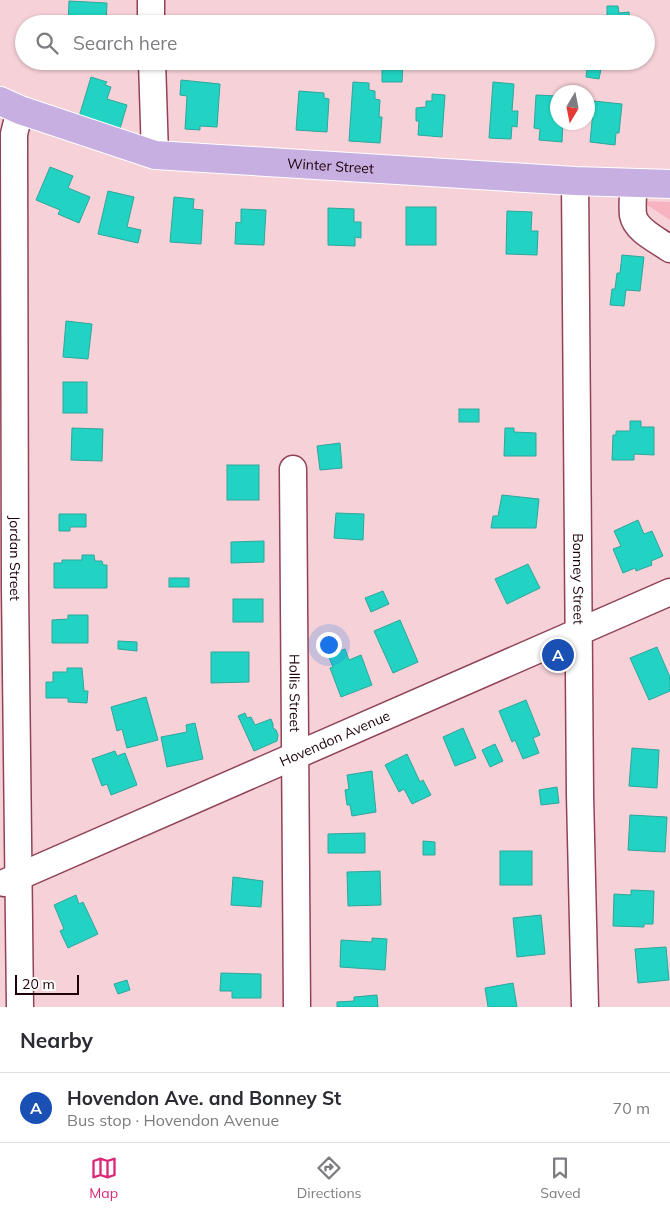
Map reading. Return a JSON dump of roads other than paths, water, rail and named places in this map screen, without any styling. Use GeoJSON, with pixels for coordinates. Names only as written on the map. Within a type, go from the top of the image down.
{"type":"FeatureCollection","features":[{"type":"Feature","properties":{"kind":"main road","name":"Winter Street"},"geometry":{"type":"LineString","coordinates":[[10,106],[155,155],[670,184]]}},
{"type":"Feature","properties":{"kind":"street"},"geometry":{"type":"LineString","coordinates":[[151,0],[151,15]]}},
{"type":"Feature","properties":{"kind":"street"},"geometry":{"type":"LineString","coordinates":[[152,70],[155,155]]}},
{"type":"Feature","properties":{"kind":"street","name":"Jordan Street"},"geometry":{"type":"LineString","coordinates":[[10,106],[14,134],[8,591],[9,882],[20,1007]]}},
{"type":"Feature","properties":{"kind":"street","name":"Bonney Street"},"geometry":{"type":"LineString","coordinates":[[575,180],[580,795],[585,1007]]}},
{"type":"Feature","properties":{"kind":"street"},"geometry":{"type":"LineString","coordinates":[[634,183],[633,213],[635,221],[640,228],[670,249]]}},
{"type":"Feature","properties":{"kind":"street","name":"Hollis Street"},"geometry":{"type":"LineString","coordinates":[[293,469],[297,1007]]}},
{"type":"Feature","properties":{"kind":"street","name":"Hovendon Avenue"},"geometry":{"type":"LineString","coordinates":[[9,882],[670,592]]}},
{"type":"Feature","properties":{"kind":"place","name":"Hovendon Ave. and Bonney St"},"geometry":{"type":"Point","coordinates":[558,655]}}]}
